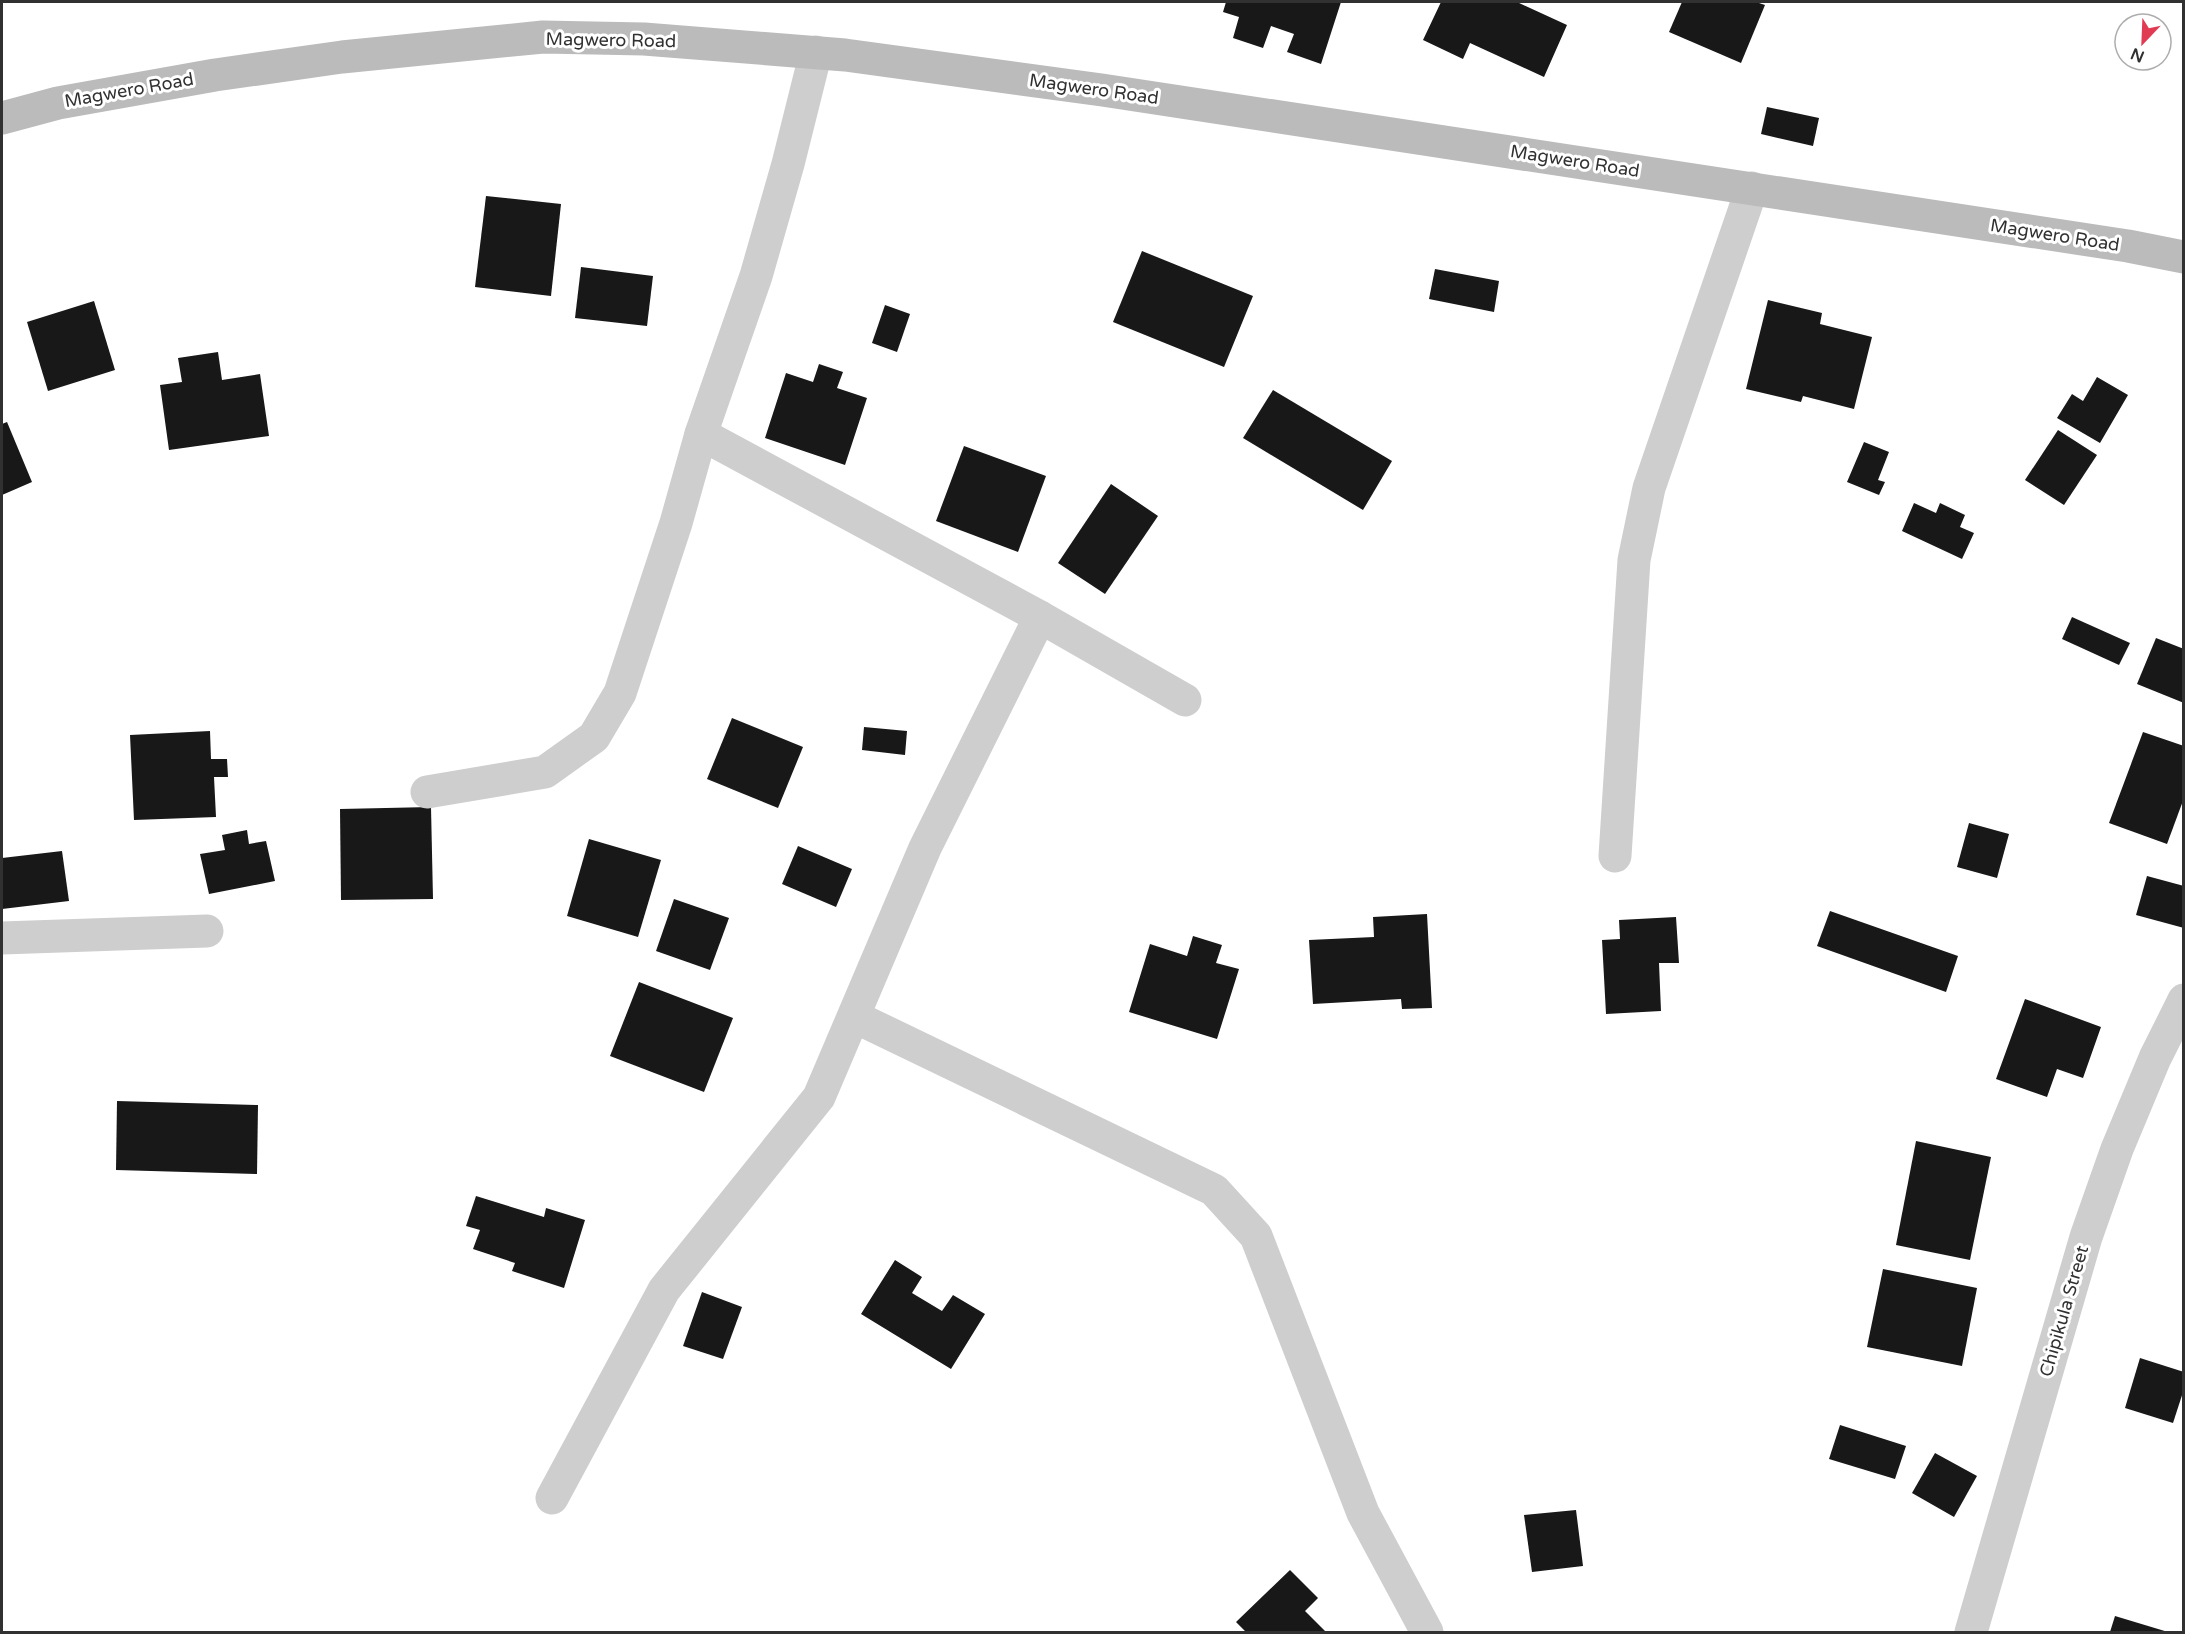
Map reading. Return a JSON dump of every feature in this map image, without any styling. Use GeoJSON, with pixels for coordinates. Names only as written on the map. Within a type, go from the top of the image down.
{"type":"FeatureCollection","features":[{"type":"Feature","properties":{"kind":"street","name":"Magwero Road"},"geometry":{"type":"LineString","coordinates":[[2,118],[58,103],[216,75],[342,57],[543,37],[644,39],[816,52],[1102,90],[2128,246],[2184,257]]}},
{"type":"Feature","properties":{"kind":"street"},"geometry":{"type":"LineString","coordinates":[[427,792],[545,771],[594,737],[620,693],[676,523],[702,434],[756,276],[788,164],[816,52]]}},
{"type":"Feature","properties":{"kind":"street"},"geometry":{"type":"LineString","coordinates":[[1615,856],[1634,560],[1649,488],[1752,188]]}},
{"type":"Feature","properties":{"kind":"street"},"geometry":{"type":"LineString","coordinates":[[702,434],[1040,617],[1185,700]]}},
{"type":"Feature","properties":{"kind":"street"},"geometry":{"type":"LineString","coordinates":[[552,1498],[664,1290],[819,1097],[925,848],[1040,617]]}},
{"type":"Feature","properties":{"kind":"street"},"geometry":{"type":"LineString","coordinates":[[2,938],[207,931]]}},
{"type":"Feature","properties":{"kind":"street","name":"Chipikula Street"},"geometry":{"type":"LineString","coordinates":[[1971,1632],[2086,1237],[2116,1149],[2184,1000]]}},
{"type":"Feature","properties":{"kind":"street"},"geometry":{"type":"LineString","coordinates":[[855,1017],[1214,1190],[1256,1236],[1363,1513],[1428,1632]]}},
{"type":"Feature","properties":{"kind":"building"},"geometry":{"type":"Polygon","coordinates":[[[1226,2],[1341,2],[1321,64],[1287,52],[1294,34],[1271,26],[1263,48],[1233,38],[1239,17],[1223,12],[1226,2]]]}},
{"type":"Feature","properties":{"kind":"building"},"geometry":{"type":"Polygon","coordinates":[[[1441,2],[1517,2],[1567,25],[1544,77],[1470,43],[1463,59],[1423,40],[1441,2]]]}},
{"type":"Feature","properties":{"kind":"building"},"geometry":{"type":"Polygon","coordinates":[[[1682,2],[1756,2],[1765,5],[1741,63],[1669,32],[1682,2]]]}},
{"type":"Feature","properties":{"kind":"building"},"geometry":{"type":"Polygon","coordinates":[[[1767,107],[1819,118],[1813,146],[1761,134],[1767,107]]]}},
{"type":"Feature","properties":{"kind":"building"},"geometry":{"type":"Polygon","coordinates":[[[486,196],[561,204],[551,296],[475,287],[486,196]]]}},
{"type":"Feature","properties":{"kind":"building"},"geometry":{"type":"Polygon","coordinates":[[[1142,251],[1253,296],[1224,367],[1113,322],[1142,251]]]}},
{"type":"Feature","properties":{"kind":"building"},"geometry":{"type":"Polygon","coordinates":[[[581,267],[653,276],[647,326],[575,318],[581,267]]]}},
{"type":"Feature","properties":{"kind":"building"},"geometry":{"type":"Polygon","coordinates":[[[1435,269],[1499,281],[1494,312],[1429,299],[1435,269]]]}},
{"type":"Feature","properties":{"kind":"building"},"geometry":{"type":"Polygon","coordinates":[[[1768,300],[1822,313],[1820,324],[1872,337],[1854,409],[1803,396],[1801,402],[1746,389],[1768,300]]]}},
{"type":"Feature","properties":{"kind":"building"},"geometry":{"type":"Polygon","coordinates":[[[94,301],[115,370],[48,391],[27,322],[94,301]]]}},
{"type":"Feature","properties":{"kind":"building"},"geometry":{"type":"Polygon","coordinates":[[[885,305],[910,314],[897,352],[872,343],[885,305]]]}},
{"type":"Feature","properties":{"kind":"building"},"geometry":{"type":"Polygon","coordinates":[[[218,352],[222,380],[260,374],[269,436],[169,450],[160,385],[182,382],[178,358],[218,352]]]}},
{"type":"Feature","properties":{"kind":"building"},"geometry":{"type":"Polygon","coordinates":[[[819,364],[843,372],[837,388],[867,398],[845,465],[765,438],[786,373],[813,382],[819,364]]]}},
{"type":"Feature","properties":{"kind":"building"},"geometry":{"type":"Polygon","coordinates":[[[2097,377],[2128,395],[2100,443],[2057,418],[2072,394],[2083,401],[2097,377]]]}},
{"type":"Feature","properties":{"kind":"building"},"geometry":{"type":"Polygon","coordinates":[[[1273,390],[1392,461],[1363,510],[1243,438],[1273,390]]]}},
{"type":"Feature","properties":{"kind":"building"},"geometry":{"type":"Polygon","coordinates":[[[7,422],[32,482],[2,495],[2,424],[7,422]]]}},
{"type":"Feature","properties":{"kind":"building"},"geometry":{"type":"Polygon","coordinates":[[[2058,430],[2097,455],[2064,505],[2025,480],[2058,430]]]}},
{"type":"Feature","properties":{"kind":"building"},"geometry":{"type":"Polygon","coordinates":[[[1864,442],[1889,452],[1878,480],[1885,482],[1879,495],[1847,482],[1864,442]]]}},
{"type":"Feature","properties":{"kind":"building"},"geometry":{"type":"Polygon","coordinates":[[[964,446],[1046,476],[1018,552],[936,521],[964,446]]]}},
{"type":"Feature","properties":{"kind":"building"},"geometry":{"type":"Polygon","coordinates":[[[1111,484],[1158,516],[1105,594],[1058,563],[1111,484]]]}},
{"type":"Feature","properties":{"kind":"building"},"geometry":{"type":"Polygon","coordinates":[[[1914,503],[1936,513],[1940,503],[1965,515],[1960,527],[1974,533],[1962,559],[1902,531],[1914,503]]]}},
{"type":"Feature","properties":{"kind":"building"},"geometry":{"type":"Polygon","coordinates":[[[2072,617],[2130,643],[2119,665],[2062,639],[2072,617]]]}},
{"type":"Feature","properties":{"kind":"building"},"geometry":{"type":"Polygon","coordinates":[[[2156,638],[2184,649],[2184,703],[2137,684],[2156,638]]]}},
{"type":"Feature","properties":{"kind":"building"},"geometry":{"type":"Polygon","coordinates":[[[732,718],[803,747],[778,808],[707,779],[732,718]]]}},
{"type":"Feature","properties":{"kind":"building"},"geometry":{"type":"Polygon","coordinates":[[[864,727],[907,731],[905,755],[862,750],[864,727]]]}},
{"type":"Feature","properties":{"kind":"building"},"geometry":{"type":"Polygon","coordinates":[[[210,731],[211,759],[227,759],[228,777],[214,777],[216,817],[134,820],[130,735],[210,731]]]}},
{"type":"Feature","properties":{"kind":"building"},"geometry":{"type":"Polygon","coordinates":[[[2143,732],[2184,746],[2184,798],[2167,844],[2109,823],[2143,732]]]}},
{"type":"Feature","properties":{"kind":"building"},"geometry":{"type":"Polygon","coordinates":[[[431,807],[433,899],[341,900],[340,809],[431,807]]]}},
{"type":"Feature","properties":{"kind":"building"},"geometry":{"type":"Polygon","coordinates":[[[1969,823],[2009,834],[1997,878],[1957,867],[1969,823]]]}},
{"type":"Feature","properties":{"kind":"building"},"geometry":{"type":"Polygon","coordinates":[[[247,830],[249,844],[266,841],[275,881],[209,894],[200,854],[225,850],[222,835],[247,830]]]}},
{"type":"Feature","properties":{"kind":"building"},"geometry":{"type":"Polygon","coordinates":[[[589,839],[661,860],[638,937],[567,916],[589,839]]]}},
{"type":"Feature","properties":{"kind":"building"},"geometry":{"type":"Polygon","coordinates":[[[798,846],[852,869],[836,907],[782,884],[798,846]]]}},
{"type":"Feature","properties":{"kind":"building"},"geometry":{"type":"Polygon","coordinates":[[[62,851],[69,901],[2,909],[2,858],[62,851]]]}},
{"type":"Feature","properties":{"kind":"building"},"geometry":{"type":"Polygon","coordinates":[[[2147,876],[2184,886],[2184,928],[2136,915],[2147,876]]]}},
{"type":"Feature","properties":{"kind":"building"},"geometry":{"type":"Polygon","coordinates":[[[674,899],[729,918],[710,970],[656,951],[674,899]]]}},
{"type":"Feature","properties":{"kind":"building"},"geometry":{"type":"Polygon","coordinates":[[[1830,911],[1958,956],[1946,992],[1817,946],[1830,911]]]}},
{"type":"Feature","properties":{"kind":"building"},"geometry":{"type":"Polygon","coordinates":[[[1427,914],[1432,1008],[1402,1009],[1401,999],[1313,1004],[1309,940],[1374,937],[1373,917],[1427,914]]]}},
{"type":"Feature","properties":{"kind":"building"},"geometry":{"type":"Polygon","coordinates":[[[1676,917],[1679,963],[1659,963],[1661,1011],[1606,1014],[1602,940],[1620,939],[1619,920],[1676,917]]]}},
{"type":"Feature","properties":{"kind":"building"},"geometry":{"type":"Polygon","coordinates":[[[1193,936],[1222,945],[1216,963],[1239,969],[1217,1039],[1129,1012],[1150,944],[1187,956],[1193,936]]]}},
{"type":"Feature","properties":{"kind":"building"},"geometry":{"type":"Polygon","coordinates":[[[639,982],[733,1018],[704,1092],[610,1056],[639,982]]]}},
{"type":"Feature","properties":{"kind":"building"},"geometry":{"type":"Polygon","coordinates":[[[2025,999],[2101,1027],[2083,1078],[2057,1069],[2047,1097],[1996,1079],[2025,999]]]}},
{"type":"Feature","properties":{"kind":"building"},"geometry":{"type":"Polygon","coordinates":[[[117,1101],[258,1105],[257,1174],[116,1170],[117,1101]]]}},
{"type":"Feature","properties":{"kind":"building"},"geometry":{"type":"Polygon","coordinates":[[[1916,1141],[1991,1157],[1970,1260],[1896,1245],[1916,1141]]]}},
{"type":"Feature","properties":{"kind":"building"},"geometry":{"type":"Polygon","coordinates":[[[476,1196],[544,1217],[546,1208],[585,1220],[564,1288],[512,1271],[515,1263],[473,1249],[480,1230],[466,1226],[476,1196]]]}},
{"type":"Feature","properties":{"kind":"building"},"geometry":{"type":"Polygon","coordinates":[[[895,1260],[922,1277],[912,1293],[942,1311],[953,1295],[985,1314],[951,1369],[861,1314],[895,1260]]]}},
{"type":"Feature","properties":{"kind":"building"},"geometry":{"type":"Polygon","coordinates":[[[1883,1269],[1977,1288],[1962,1366],[1867,1347],[1883,1269]]]}},
{"type":"Feature","properties":{"kind":"building"},"geometry":{"type":"Polygon","coordinates":[[[702,1292],[742,1307],[723,1359],[683,1346],[702,1292]]]}},
{"type":"Feature","properties":{"kind":"building"},"geometry":{"type":"Polygon","coordinates":[[[2140,1358],[2184,1372],[2184,1389],[2173,1423],[2125,1408],[2140,1358]]]}},
{"type":"Feature","properties":{"kind":"building"},"geometry":{"type":"Polygon","coordinates":[[[1840,1425],[1906,1446],[1895,1479],[1829,1459],[1840,1425]]]}},
{"type":"Feature","properties":{"kind":"building"},"geometry":{"type":"Polygon","coordinates":[[[1935,1453],[1977,1476],[1954,1517],[1912,1493],[1935,1453]]]}},
{"type":"Feature","properties":{"kind":"building"},"geometry":{"type":"Polygon","coordinates":[[[1576,1510],[1583,1566],[1532,1572],[1524,1515],[1576,1510]]]}},
{"type":"Feature","properties":{"kind":"building"},"geometry":{"type":"Polygon","coordinates":[[[1290,1570],[1318,1598],[1305,1611],[1326,1632],[1246,1632],[1236,1622],[1290,1570]]]}},
{"type":"Feature","properties":{"kind":"building"},"geometry":{"type":"Polygon","coordinates":[[[2115,1616],[2168,1632],[2110,1632],[2115,1616]]]}}]}
